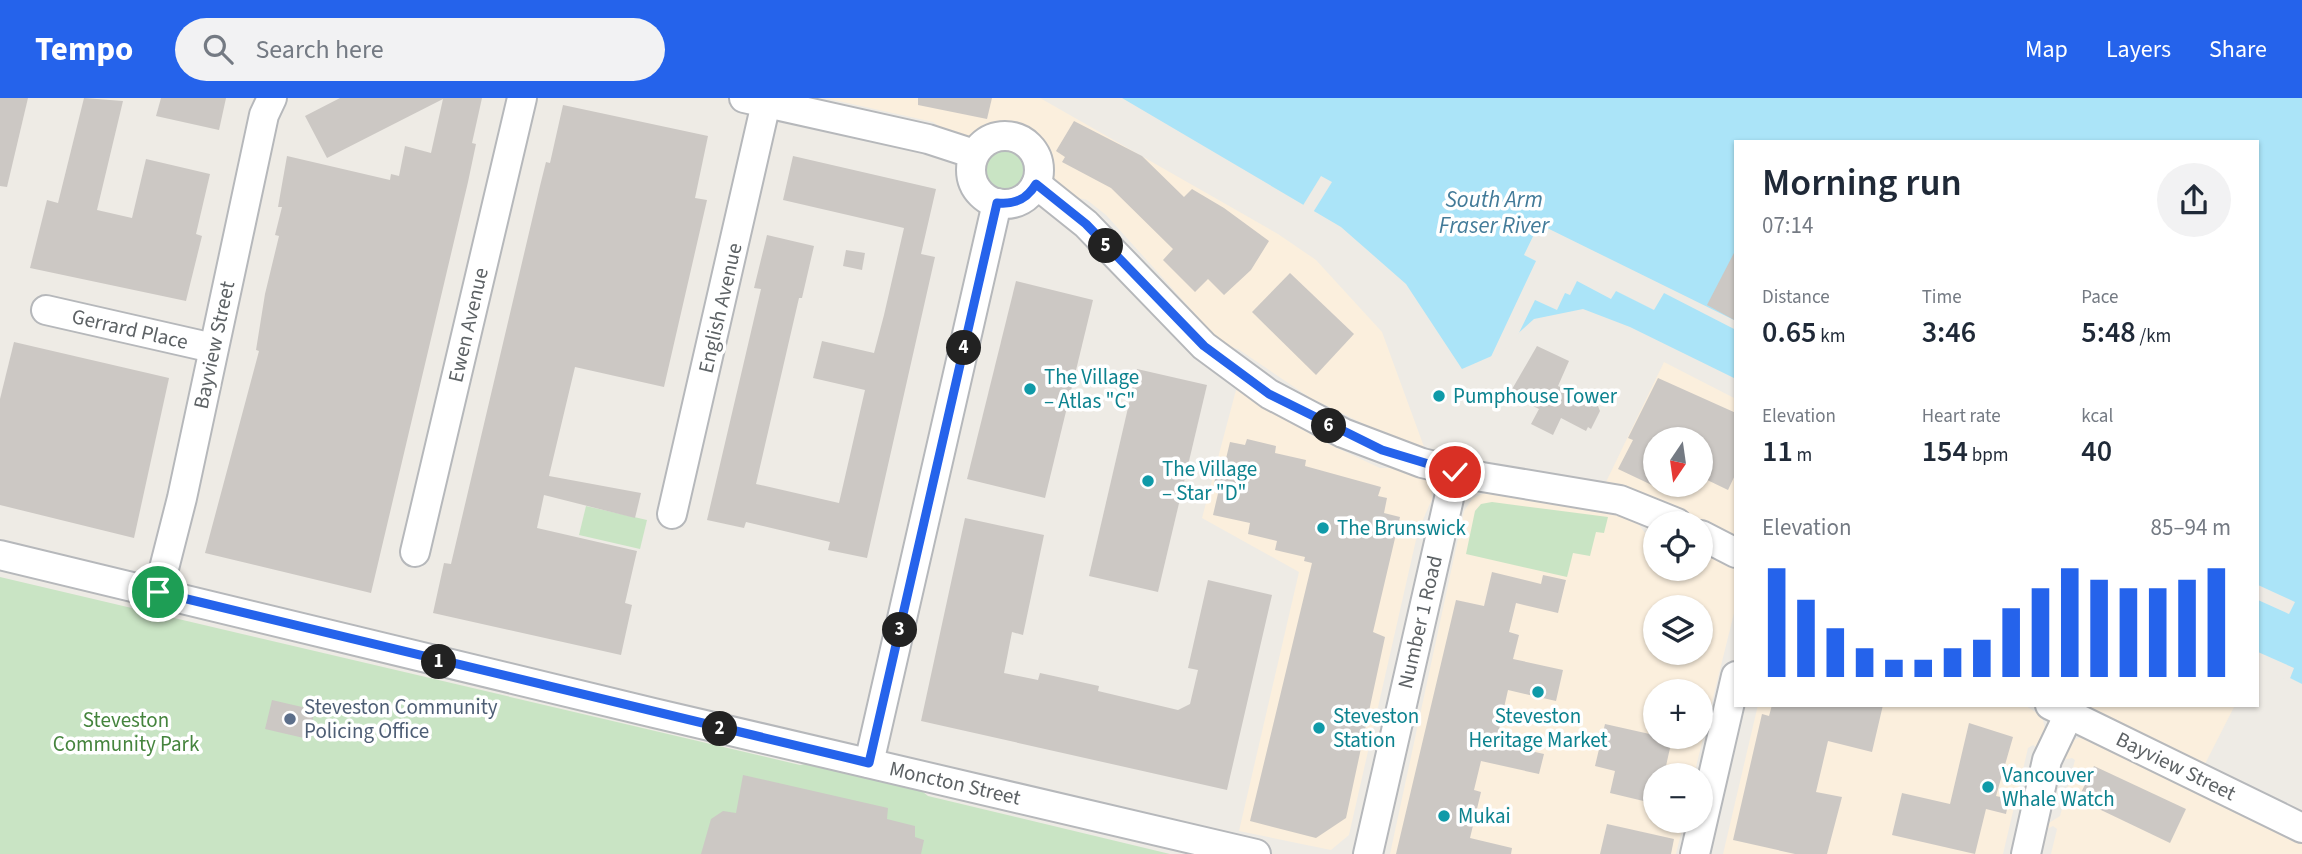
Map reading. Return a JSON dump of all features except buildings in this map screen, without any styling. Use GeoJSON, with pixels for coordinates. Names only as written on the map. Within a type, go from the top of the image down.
{"type":"FeatureCollection","features":[{"type":"Feature","properties":{"kind":"street","name":"Bayview Street"},"geometry":{"type":"LineString","coordinates":[[158,592],[264,115],[272,98]]}},
{"type":"Feature","properties":{"kind":"street","name":"Ewen Avenue"},"geometry":{"type":"LineString","coordinates":[[415,552],[522,98]]}},
{"type":"Feature","properties":{"kind":"street"},"geometry":{"type":"LineString","coordinates":[[755,100],[915,136],[974,154]]}},
{"type":"Feature","properties":{"kind":"street","name":"English Avenue"},"geometry":{"type":"LineString","coordinates":[[672,514],[755,100]]}},
{"type":"Feature","properties":{"kind":"street"},"geometry":{"type":"LineString","coordinates":[[999,136],[1020,139],[1029,145],[1039,163],[1036,184],[1031,192],[1016,203],[997,203],[979,193],[974,184],[971,164],[974,154],[981,145],[999,136]]}},
{"type":"Feature","properties":{"kind":"street"},"geometry":{"type":"LineString","coordinates":[[1036,184],[1086,224],[1204,346],[1269,394],[1382,450],[1455,472],[1620,500],[1647,511]]}},
{"type":"Feature","properties":{"kind":"street"},"geometry":{"type":"LineString","coordinates":[[869,763],[997,203]]}},
{"type":"Feature","properties":{"kind":"street","name":"Gerrard Place"},"geometry":{"type":"LineString","coordinates":[[46,310],[213,348]]}},
{"type":"Feature","properties":{"kind":"street","name":"Number 1 Road"},"geometry":{"type":"LineString","coordinates":[[1368,854],[1455,472]]}},
{"type":"Feature","properties":{"kind":"street"},"geometry":{"type":"LineString","coordinates":[[1713,541],[1734,551]]}},
{"type":"Feature","properties":{"kind":"street","name":"Moncton Street"},"geometry":{"type":"LineString","coordinates":[[0,555],[1256,854]]}},
{"type":"Feature","properties":{"kind":"street"},"geometry":{"type":"LineString","coordinates":[[1695,854],[1734,686]]}},
{"type":"Feature","properties":{"kind":"street","name":"Bayview Street"},"geometry":{"type":"LineString","coordinates":[[2059,710],[2302,828]]}},
{"type":"Feature","properties":{"kind":"street"},"geometry":{"type":"LineString","coordinates":[[2026,854],[2059,710]]}},
{"type":"Feature","properties":{"kind":"shaded area"},"geometry":{"type":"Polygon","coordinates":[[[825,98],[1040,98],[1278,234],[1316,260],[1382,332],[1427,455],[1309,397],[1238,349],[1222,345],[1203,328],[1199,318],[1106,215],[1087,200],[1068,195],[1049,181],[1045,156],[1025,133],[1011,129],[995,130],[970,138],[948,132],[933,122],[825,98]]]}},
{"type":"Feature","properties":{"kind":"shaded area"},"geometry":{"type":"Polygon","coordinates":[[[1664,362],[1734,398],[1734,536],[1713,526],[1713,511],[1681,511],[1651,497],[1713,497],[1713,427],[1643,427],[1643,493],[1606,482],[1664,362]]]}},
{"type":"Feature","properties":{"kind":"shaded area"},"geometry":{"type":"Polygon","coordinates":[[[1236,390],[1320,440],[1380,468],[1402,468],[1428,478],[1431,485],[1432,499],[1418,531],[1349,835],[1331,850],[1239,831],[1299,572],[1202,518],[1236,390]]]}},
{"type":"Feature","properties":{"kind":"shaded area"},"geometry":{"type":"Polygon","coordinates":[[[1487,492],[1598,505],[1634,518],[1643,530],[1643,581],[1713,581],[1713,557],[1734,568],[1734,613],[1713,698],[1713,679],[1643,679],[1643,749],[1700,749],[1697,763],[1643,763],[1643,833],[1681,833],[1676,854],[1390,854],[1464,511],[1473,498],[1487,492]]]}},
{"type":"Feature","properties":{"kind":"shaded area"},"geometry":{"type":"Polygon","coordinates":[[[1758,707],[2027,707],[2042,716],[2047,737],[2039,749],[2033,745],[2028,748],[2003,854],[1723,854],[1758,707]]]}},
{"type":"Feature","properties":{"kind":"shaded area"},"geometry":{"type":"Polygon","coordinates":[[[2085,707],[2234,707],[2204,766],[2085,707]]]}},
{"type":"Feature","properties":{"kind":"shaded area"},"geometry":{"type":"Polygon","coordinates":[[[2082,737],[2302,842],[2302,854],[2051,854],[2057,829],[2053,826],[2045,830],[2044,826],[2060,816],[2075,760],[2062,760],[2068,742],[2082,737]]]}},
{"type":"Feature","properties":{"kind":"green space"},"geometry":{"type":"Polygon","coordinates":[[[1006,145],[1023,152],[1030,169],[1023,186],[1006,193],[989,186],[982,169],[989,152],[1006,145]]]}},
{"type":"Feature","properties":{"kind":"green space"},"geometry":{"type":"Polygon","coordinates":[[[1492,502],[1608,517],[1604,533],[1596,532],[1590,556],[1573,553],[1567,577],[1466,554],[1475,511],[1481,504],[1492,502]]]}},
{"type":"Feature","properties":{"kind":"green space"},"geometry":{"type":"Polygon","coordinates":[[[586,506],[647,520],[640,549],[579,535],[586,506]]]}},
{"type":"Feature","properties":{"kind":"green space","name":"Steveston Community Park"},"geometry":{"type":"Polygon","coordinates":[[[0,577],[800,765],[816,762],[918,788],[928,796],[1170,854],[0,854],[0,577]]]}},
{"type":"Feature","properties":{"kind":"water","name":"South Arm Fraser River"},"geometry":{"type":"Polygon","coordinates":[[[1122,98],[2302,98],[2302,684],[2259,662],[2259,140],[1734,140],[1734,378],[1630,327],[1583,309],[1534,319],[1494,355],[1462,369],[1406,284],[1341,227],[1122,98]]]}},
{"type":"Feature","properties":{"kind":"pier"},"geometry":{"type":"Polygon","coordinates":[[[1321,176],[1332,182],[1312,214],[1302,207],[1321,176]]]}},
{"type":"Feature","properties":{"kind":"pier"},"geometry":{"type":"Polygon","coordinates":[[[1539,224],[1734,320],[1734,329],[1664,293],[1654,310],[1616,291],[1611,299],[1577,281],[1570,295],[1565,293],[1557,310],[1535,300],[1515,341],[1489,361],[1536,261],[1524,255],[1539,224]]]}},
{"type":"Feature","properties":{"kind":"pier"},"geometry":{"type":"Polygon","coordinates":[[[2259,585],[2295,602],[2289,614],[2259,600],[2259,585]]]}},
{"type":"Feature","properties":{"kind":"pier"},"geometry":{"type":"Polygon","coordinates":[[[2259,652],[2294,668],[2289,681],[2259,666],[2259,652]]]}},
{"type":"Feature","properties":{"kind":"place","name":"The Village – Atlas \"C\""},"geometry":{"type":"Point","coordinates":[1030,389]}},
{"type":"Feature","properties":{"kind":"place","name":"Pumphouse Tower"},"geometry":{"type":"Point","coordinates":[1439,396]}},
{"type":"Feature","properties":{"kind":"place","name":"The Village – Star \"D\""},"geometry":{"type":"Point","coordinates":[1148,481]}},
{"type":"Feature","properties":{"kind":"place","name":"The Brunswick"},"geometry":{"type":"Point","coordinates":[1323,528]}},
{"type":"Feature","properties":{"kind":"place","name":"Steveston Heritage Market"},"geometry":{"type":"Point","coordinates":[1538,692]}},
{"type":"Feature","properties":{"kind":"place","name":"Steveston Community Policing Office"},"geometry":{"type":"Point","coordinates":[290,719]}},
{"type":"Feature","properties":{"kind":"place","name":"Steveston Station"},"geometry":{"type":"Point","coordinates":[1319,728]}},
{"type":"Feature","properties":{"kind":"place","name":"Vancouver Whale Watch"},"geometry":{"type":"Point","coordinates":[1988,787]}},
{"type":"Feature","properties":{"kind":"place","name":"Mukai"},"geometry":{"type":"Point","coordinates":[1444,816]}},
{"type":"Feature","properties":{"kind":"route"},"geometry":{"type":"LineString","coordinates":[[158,592],[869,763],[997,203],[1016,203],[1031,192],[1036,184],[1086,224],[1204,346],[1269,394],[1382,450],[1455,472]]}}]}
